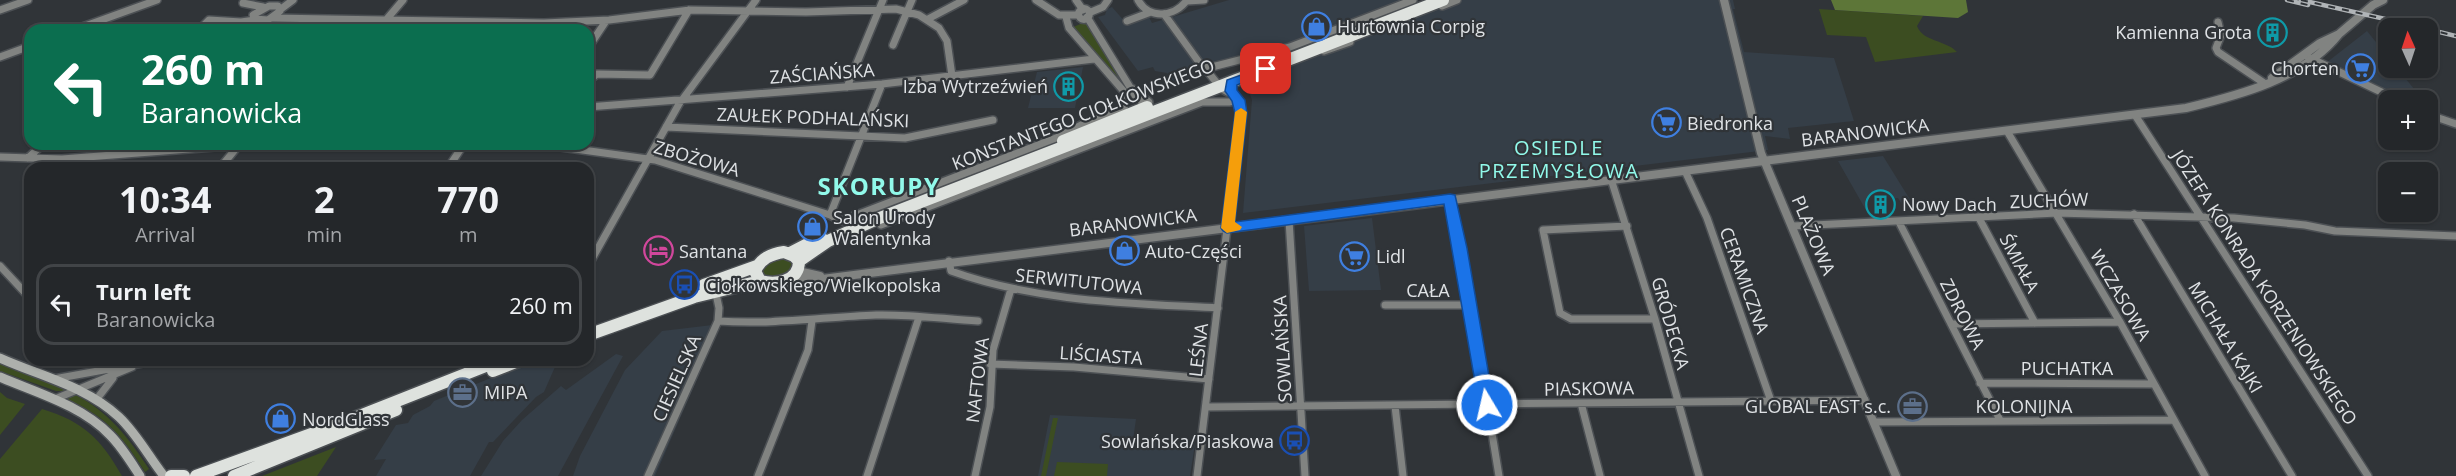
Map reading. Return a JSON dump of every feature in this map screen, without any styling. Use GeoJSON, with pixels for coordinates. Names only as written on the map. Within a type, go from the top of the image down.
{"type":"FeatureCollection","features":[{"type":"Feature","properties":{"kind":"highway","name":"KONSTANTEGO CIOŁKOWSKIEGO"},"geometry":{"type":"LineString","coordinates":[[794,266],[828,242],[877,219],[1426,0]]}},
{"type":"Feature","properties":{"kind":"highway","name":"KONSTANTEGO CIOŁKOWSKIEGO"},"geometry":{"type":"LineString","coordinates":[[1217,85],[1231,87],[1301,56],[1443,0]]}},
{"type":"Feature","properties":{"kind":"highway"},"geometry":{"type":"LineString","coordinates":[[594,325],[757,266],[764,258],[772,254],[794,266],[777,284],[760,280],[715,289],[594,333]]}},
{"type":"Feature","properties":{"kind":"highway"},"geometry":{"type":"LineString","coordinates":[[757,266],[756,276],[760,280]]}},
{"type":"Feature","properties":{"kind":"highway"},"geometry":{"type":"LineString","coordinates":[[196,476],[278,447],[486,366]]}},
{"type":"Feature","properties":{"kind":"highway"},"geometry":{"type":"LineString","coordinates":[[234,476],[506,366]]}},
{"type":"Feature","properties":{"kind":"highway"},"geometry":{"type":"LineString","coordinates":[[247,476],[260,466]]}},
{"type":"Feature","properties":{"kind":"highway"},"geometry":{"type":"LineString","coordinates":[[171,476],[184,476]]}},
{"type":"Feature","properties":{"kind":"main road"},"geometry":{"type":"LineString","coordinates":[[0,358],[78,390],[96,400],[128,426],[164,476]]}},
{"type":"Feature","properties":{"kind":"main road"},"geometry":{"type":"LineString","coordinates":[[0,377],[84,412],[110,432],[140,476]]}},
{"type":"Feature","properties":{"kind":"street"},"geometry":{"type":"LineString","coordinates":[[0,10],[28,0]]}},
{"type":"Feature","properties":{"kind":"street"},"geometry":{"type":"LineString","coordinates":[[91,24],[157,0]]}},
{"type":"Feature","properties":{"kind":"street"},"geometry":{"type":"LineString","coordinates":[[267,24],[278,9],[290,0]]}},
{"type":"Feature","properties":{"kind":"street"},"geometry":{"type":"LineString","coordinates":[[386,20],[403,0]]}},
{"type":"Feature","properties":{"kind":"street"},"geometry":{"type":"LineString","coordinates":[[594,255],[684,98],[756,0]]}},
{"type":"Feature","properties":{"kind":"street"},"geometry":{"type":"LineString","coordinates":[[847,87],[883,0]]}},
{"type":"Feature","properties":{"kind":"street"},"geometry":{"type":"LineString","coordinates":[[893,45],[912,0]]}},
{"type":"Feature","properties":{"kind":"street"},"geometry":{"type":"LineString","coordinates":[[928,19],[964,0]]}},
{"type":"Feature","properties":{"kind":"street"},"geometry":{"type":"LineString","coordinates":[[1036,0],[1054,13],[1066,17],[1080,13],[1089,15],[1103,7],[1108,0]]}},
{"type":"Feature","properties":{"kind":"street"},"geometry":{"type":"LineString","coordinates":[[1076,0],[1080,13]]}},
{"type":"Feature","properties":{"kind":"street"},"geometry":{"type":"LineString","coordinates":[[1138,0],[1140,7],[1164,14],[1178,9],[1187,1],[1204,0]]}},
{"type":"Feature","properties":{"kind":"street"},"geometry":{"type":"LineString","coordinates":[[1164,14],[1200,64],[1208,68],[1222,62],[1290,47],[1413,0]]}},
{"type":"Feature","properties":{"kind":"street"},"geometry":{"type":"LineString","coordinates":[[1301,56],[1341,47],[1457,0]]}},
{"type":"Feature","properties":{"kind":"street","name":"PLAŻOWA"},"geometry":{"type":"LineString","coordinates":[[1724,0],[1765,162],[1896,476]]}},
{"type":"Feature","properties":{"kind":"street"},"geometry":{"type":"LineString","coordinates":[[242,1],[278,9],[294,19]]}},
{"type":"Feature","properties":{"kind":"street"},"geometry":{"type":"LineString","coordinates":[[242,1],[255,17],[258,24]]}},
{"type":"Feature","properties":{"kind":"street","name":"BARANOWICKA"},"geometry":{"type":"LineString","coordinates":[[794,266],[801,281],[1611,179],[1765,162],[2200,105],[2234,96],[2291,73],[2307,57],[2334,42],[2345,28],[2376,1]]}},
{"type":"Feature","properties":{"kind":"street"},"geometry":{"type":"LineString","coordinates":[[255,17],[263,7]]}},
{"type":"Feature","properties":{"kind":"street"},"geometry":{"type":"LineString","coordinates":[[205,24],[209,20],[234,22],[255,17],[544,23],[606,21],[689,10],[806,12],[879,9],[908,11],[928,19],[947,39],[952,76]]}},
{"type":"Feature","properties":{"kind":"street"},"geometry":{"type":"LineString","coordinates":[[594,76],[597,74],[650,75],[689,10]]}},
{"type":"Feature","properties":{"kind":"street"},"geometry":{"type":"LineString","coordinates":[[1127,21],[1151,12]]}},
{"type":"Feature","properties":{"kind":"street"},"geometry":{"type":"LineString","coordinates":[[1089,15],[1138,100],[1151,110]]}},
{"type":"Feature","properties":{"kind":"street"},"geometry":{"type":"LineString","coordinates":[[1066,17],[1068,28],[1094,59]]}},
{"type":"Feature","properties":{"kind":"street"},"geometry":{"type":"LineString","coordinates":[[594,39],[606,21]]}},
{"type":"Feature","properties":{"kind":"street"},"geometry":{"type":"LineString","coordinates":[[2218,22],[2222,30],[2221,39],[2216,48],[2218,52],[2264,83]]}},
{"type":"Feature","properties":{"kind":"street"},"geometry":{"type":"LineString","coordinates":[[0,57],[24,48]]}},
{"type":"Feature","properties":{"kind":"street"},"geometry":{"type":"LineString","coordinates":[[2307,57],[2378,91]]}},
{"type":"Feature","properties":{"kind":"street","name":"ZAŚCIAŃSKA"},"geometry":{"type":"LineString","coordinates":[[594,106],[882,84],[1094,59]]}},
{"type":"Feature","properties":{"kind":"street","name":"ZBOŻOWA"},"geometry":{"type":"LineString","coordinates":[[583,150],[649,159],[708,175],[830,215],[841,221],[1122,110],[1126,104],[1127,95],[1094,59]]}},
{"type":"Feature","properties":{"kind":"street"},"geometry":{"type":"LineString","coordinates":[[1208,68],[1208,72],[1217,85]]}},
{"type":"Feature","properties":{"kind":"street"},"geometry":{"type":"LineString","coordinates":[[830,215],[882,84]]}},
{"type":"Feature","properties":{"kind":"street"},"geometry":{"type":"LineString","coordinates":[[880,225],[1202,102],[1215,100],[1231,103],[1238,100],[1231,87]]}},
{"type":"Feature","properties":{"kind":"street","name":"LEŚNA"},"geometry":{"type":"LineString","coordinates":[[1197,476],[1241,113],[1238,100]]}},
{"type":"Feature","properties":{"kind":"street","name":"JÓZEFA KONRADA KORZENIOWSKIEGO"},"geometry":{"type":"LineString","coordinates":[[2135,115],[2368,476]]}},
{"type":"Feature","properties":{"kind":"street"},"geometry":{"type":"LineString","coordinates":[[2438,118],[2456,124]]}},
{"type":"Feature","properties":{"kind":"street","name":"ZAUŁEK PODHALAŃSKI"},"geometry":{"type":"LineString","coordinates":[[666,127],[905,138],[993,120]]}},
{"type":"Feature","properties":{"kind":"street","name":"WCZASOWA"},"geometry":{"type":"LineString","coordinates":[[2007,131],[2120,322],[2205,476]]}},
{"type":"Feature","properties":{"kind":"street"},"geometry":{"type":"LineString","coordinates":[[28,158],[37,150]]}},
{"type":"Feature","properties":{"kind":"street"},"geometry":{"type":"LineString","coordinates":[[0,157],[114,156],[188,150]]}},
{"type":"Feature","properties":{"kind":"street"},"geometry":{"type":"LineString","coordinates":[[224,162],[235,150]]}},
{"type":"Feature","properties":{"kind":"street","name":"CERAMICZNA"},"geometry":{"type":"LineString","coordinates":[[1685,171],[1707,218],[1771,401]]}},
{"type":"Feature","properties":{"kind":"street","name":"GRÓDECKA"},"geometry":{"type":"LineString","coordinates":[[1611,179],[1627,226],[1699,476]]}},
{"type":"Feature","properties":{"kind":"street"},"geometry":{"type":"LineString","coordinates":[[1450,199],[1471,305],[1499,476]]}},
{"type":"Feature","properties":{"kind":"street","name":"ZUCHÓW"},"geometry":{"type":"LineString","coordinates":[[1793,226],[2057,213],[2134,214],[2234,218],[2305,225],[2335,231],[2456,236]]}},
{"type":"Feature","properties":{"kind":"street","name":"MICHAŁA KAJKI"},"geometry":{"type":"LineString","coordinates":[[2134,214],[2292,476]]}},
{"type":"Feature","properties":{"kind":"street","name":"ŚMIAŁA"},"geometry":{"type":"LineString","coordinates":[[1979,218],[2035,323]]}},
{"type":"Feature","properties":{"kind":"street","name":"SOWLAŃSKA"},"geometry":{"type":"LineString","coordinates":[[1289,220],[1305,476]]}},
{"type":"Feature","properties":{"kind":"street","name":"ZDROWA"},"geometry":{"type":"LineString","coordinates":[[1899,222],[2000,420]]}},
{"type":"Feature","properties":{"kind":"street"},"geometry":{"type":"LineString","coordinates":[[1627,226],[1543,230],[1560,313],[1571,319],[1654,319]]}},
{"type":"Feature","properties":{"kind":"street","name":"SERWITUTOWA"},"geometry":{"type":"LineString","coordinates":[[949,261],[951,271],[986,285],[1095,299],[1218,308]]}},
{"type":"Feature","properties":{"kind":"street"},"geometry":{"type":"LineString","coordinates":[[0,266],[24,292]]}},
{"type":"Feature","properties":{"kind":"street","name":"CIESIELSKA"},"geometry":{"type":"LineString","coordinates":[[648,476],[718,321],[719,308],[715,289]]}},
{"type":"Feature","properties":{"kind":"street","name":"NAFTOWA"},"geometry":{"type":"LineString","coordinates":[[975,476],[990,407],[990,364],[1011,289]]}},
{"type":"Feature","properties":{"kind":"street","name":"CAŁA"},"geometry":{"type":"LineString","coordinates":[[1384,305],[1471,305]]}},
{"type":"Feature","properties":{"kind":"street"},"geometry":{"type":"LineString","coordinates":[[718,321],[745,323],[812,321],[877,315],[978,321]]}},
{"type":"Feature","properties":{"kind":"street"},"geometry":{"type":"LineString","coordinates":[[867,476],[918,317]]}},
{"type":"Feature","properties":{"kind":"street"},"geometry":{"type":"LineString","coordinates":[[758,476],[808,350],[812,321]]}},
{"type":"Feature","properties":{"kind":"street"},"geometry":{"type":"LineString","coordinates":[[1951,324],[2120,322]]}},
{"type":"Feature","properties":{"kind":"street","name":"LIŚCIASTA"},"geometry":{"type":"LineString","coordinates":[[990,364],[1209,379]]}},
{"type":"Feature","properties":{"kind":"street"},"geometry":{"type":"LineString","coordinates":[[51,379],[131,366]]}},
{"type":"Feature","properties":{"kind":"street"},"geometry":{"type":"LineString","coordinates":[[55,399],[134,366]]}},
{"type":"Feature","properties":{"kind":"street"},"geometry":{"type":"LineString","coordinates":[[96,400],[107,384],[119,374]]}},
{"type":"Feature","properties":{"kind":"street","name":"PUCHATKA"},"geometry":{"type":"LineString","coordinates":[[1980,383],[2154,384]]}},
{"type":"Feature","properties":{"kind":"street","name":"PIASKOWA"},"geometry":{"type":"LineString","coordinates":[[1206,407],[1865,400]]}},
{"type":"Feature","properties":{"kind":"street"},"geometry":{"type":"LineString","coordinates":[[1581,403],[1600,476]]}},
{"type":"Feature","properties":{"kind":"street"},"geometry":{"type":"LineString","coordinates":[[1395,406],[1403,476]]}},
{"type":"Feature","properties":{"kind":"street","name":"KOLONIJNA"},"geometry":{"type":"LineString","coordinates":[[1875,423],[2173,420]]}},
{"type":"Feature","properties":{"kind":"shaded area"},"geometry":{"type":"Polygon","coordinates":[[[1229,0],[1402,0],[1177,86],[1167,73],[1155,71],[1153,67],[1138,71],[1098,17],[1105,15],[1107,9],[1112,7],[1126,23],[1149,17],[1152,23],[1229,0]]]}},
{"type":"Feature","properties":{"kind":"shaded area"},"geometry":{"type":"Polygon","coordinates":[[[1447,0],[1733,0],[1735,9],[1733,9],[1744,52],[1834,58],[1854,121],[1788,128],[1790,139],[1765,136],[1768,150],[1243,213],[1252,100],[1245,80],[1447,0]]]}},
{"type":"Feature","properties":{"kind":"shaded area"},"geometry":{"type":"Polygon","coordinates":[[[2367,31],[2378,45],[2378,78],[2405,78],[2415,90],[2385,90],[2326,63],[2367,31]]]}},
{"type":"Feature","properties":{"kind":"shaded area"},"geometry":{"type":"Polygon","coordinates":[[[1083,67],[1075,108],[1028,108],[1037,72],[1083,67]]]}},
{"type":"Feature","properties":{"kind":"shaded area"},"geometry":{"type":"Polygon","coordinates":[[[1883,156],[1914,206],[1903,206],[1898,198],[1877,200],[1884,220],[1871,219],[1838,161],[1883,156]]]}},
{"type":"Feature","properties":{"kind":"shaded area"},"geometry":{"type":"Polygon","coordinates":[[[1372,218],[1381,290],[1309,291],[1304,226],[1372,218]]]}},
{"type":"Feature","properties":{"kind":"shaded area"},"geometry":{"type":"Polygon","coordinates":[[[721,324],[655,476],[573,476],[580,456],[625,370],[662,331],[721,324]]]}},
{"type":"Feature","properties":{"kind":"shaded area"},"geometry":{"type":"Polygon","coordinates":[[[616,354],[623,356],[558,476],[481,476],[503,441],[522,420],[561,386],[566,390],[616,354]]]}},
{"type":"Feature","properties":{"kind":"shaded area"},"geometry":{"type":"Polygon","coordinates":[[[520,366],[555,366],[544,392],[536,397],[493,442],[489,442],[470,476],[376,476],[386,459],[374,460],[396,425],[408,423],[413,415],[430,406],[434,401],[520,366]]]}},
{"type":"Feature","properties":{"kind":"shaded area"},"geometry":{"type":"Polygon","coordinates":[[[1050,415],[1136,419],[1133,440],[1195,444],[1190,476],[1038,476],[1050,415]]]}},
{"type":"Feature","properties":{"kind":"green space"},"geometry":{"type":"Polygon","coordinates":[[[1831,0],[1966,0],[1968,12],[1958,18],[1835,10],[1831,0]]]}},
{"type":"Feature","properties":{"kind":"green space"},"geometry":{"type":"Polygon","coordinates":[[[1819,9],[1923,16],[1917,26],[1920,31],[1957,52],[1875,62],[1866,37],[1827,35],[1819,9]]]}},
{"type":"Feature","properties":{"kind":"green space"},"geometry":{"type":"Polygon","coordinates":[[[1085,22],[1134,100],[1131,100],[1129,94],[1071,28],[1085,22]]]}},
{"type":"Feature","properties":{"kind":"green space"},"geometry":{"type":"Polygon","coordinates":[[[785,257],[795,263],[792,273],[769,280],[762,274],[762,269],[769,260],[785,257]]]}},
{"type":"Feature","properties":{"kind":"green space"},"geometry":{"type":"Polygon","coordinates":[[[0,362],[68,391],[56,391],[0,371],[0,362]]]}},
{"type":"Feature","properties":{"kind":"green space"},"geometry":{"type":"Polygon","coordinates":[[[0,392],[7,398],[25,404],[0,435],[0,392]]]}},
{"type":"Feature","properties":{"kind":"green space"},"geometry":{"type":"Polygon","coordinates":[[[74,394],[98,409],[117,426],[149,469],[145,472],[111,427],[90,411],[62,397],[74,394]]]}},
{"type":"Feature","properties":{"kind":"green space"},"geometry":{"type":"Polygon","coordinates":[[[42,409],[69,420],[90,433],[106,451],[122,476],[0,476],[0,459],[42,409]]]}},
{"type":"Feature","properties":{"kind":"green space"},"geometry":{"type":"Polygon","coordinates":[[[1053,418],[1058,418],[1046,476],[1041,476],[1053,418]]]}},
{"type":"Feature","properties":{"kind":"green space"},"geometry":{"type":"Polygon","coordinates":[[[336,447],[317,476],[262,476],[336,447]]]}},
{"type":"Feature","properties":{"kind":"green space"},"geometry":{"type":"Polygon","coordinates":[[[1057,462],[1108,464],[1107,476],[1054,476],[1057,462]]]}},
{"type":"Feature","properties":{"kind":"railway"},"geometry":{"type":"LineString","coordinates":[[2287,0],[2308,5]]}},
{"type":"Feature","properties":{"kind":"railway"},"geometry":{"type":"LineString","coordinates":[[2301,0],[2381,18]]}},
{"type":"Feature","properties":{"kind":"railway"},"geometry":{"type":"LineString","coordinates":[[2438,32],[2456,36]]}},
{"type":"Feature","properties":{"kind":"slow traffic"},"geometry":{"type":"LineString","coordinates":[[1235,227],[1227,228],[1241,112]]}},
{"type":"Feature","properties":{"kind":"place","name":"Hurtownia Corpig"},"geometry":{"type":"Point","coordinates":[1316,26]}},
{"type":"Feature","properties":{"kind":"place","name":"Kamienna Grota"},"geometry":{"type":"Point","coordinates":[2273,32]}},
{"type":"Feature","properties":{"kind":"place","name":"Chorten"},"geometry":{"type":"Point","coordinates":[2360,68]}},
{"type":"Feature","properties":{"kind":"place","name":"Izba Wytrzeźwień"},"geometry":{"type":"Point","coordinates":[1069,86]}},
{"type":"Feature","properties":{"kind":"place","name":"Biedronka"},"geometry":{"type":"Point","coordinates":[1666,123]}},
{"type":"Feature","properties":{"kind":"place","name":"Nowy Dach"},"geometry":{"type":"Point","coordinates":[1881,204]}},
{"type":"Feature","properties":{"kind":"place","name":"Salon Urody Walentynka"},"geometry":{"type":"Point","coordinates":[812,227]}},
{"type":"Feature","properties":{"kind":"place","name":"Santana"},"geometry":{"type":"Point","coordinates":[658,251]}},
{"type":"Feature","properties":{"kind":"place","name":"Auto-Części"},"geometry":{"type":"Point","coordinates":[1124,251]}},
{"type":"Feature","properties":{"kind":"place","name":"Lidl"},"geometry":{"type":"Point","coordinates":[1355,256]}},
{"type":"Feature","properties":{"kind":"place","name":"Ciołkowskiego/Wielkopolska"},"geometry":{"type":"Point","coordinates":[684,285]}},
{"type":"Feature","properties":{"kind":"place","name":"MIPA"},"geometry":{"type":"Point","coordinates":[463,392]}},
{"type":"Feature","properties":{"kind":"place","name":"GLOBAL EAST s.c."},"geometry":{"type":"Point","coordinates":[1912,406]}},
{"type":"Feature","properties":{"kind":"place","name":"NordGlass"},"geometry":{"type":"Point","coordinates":[281,419]}},
{"type":"Feature","properties":{"kind":"place","name":"Sowlańska/Piaskowa"},"geometry":{"type":"Point","coordinates":[1295,441]}},
{"type":"Feature","properties":{"kind":"district","name":"OSIEDLE PRZEMYSŁOWA"},"geometry":{"type":"Point","coordinates":[1559,158]}},
{"type":"Feature","properties":{"kind":"district","name":"SKORUPY"},"geometry":{"type":"Point","coordinates":[879,185]}},
{"type":"Feature","properties":{"kind":"route"},"geometry":{"type":"LineString","coordinates":[[1266,69],[1231,83],[1231,91],[1236,95],[1241,113],[1227,228],[1450,199],[1454,209],[1487,405]]}}]}
